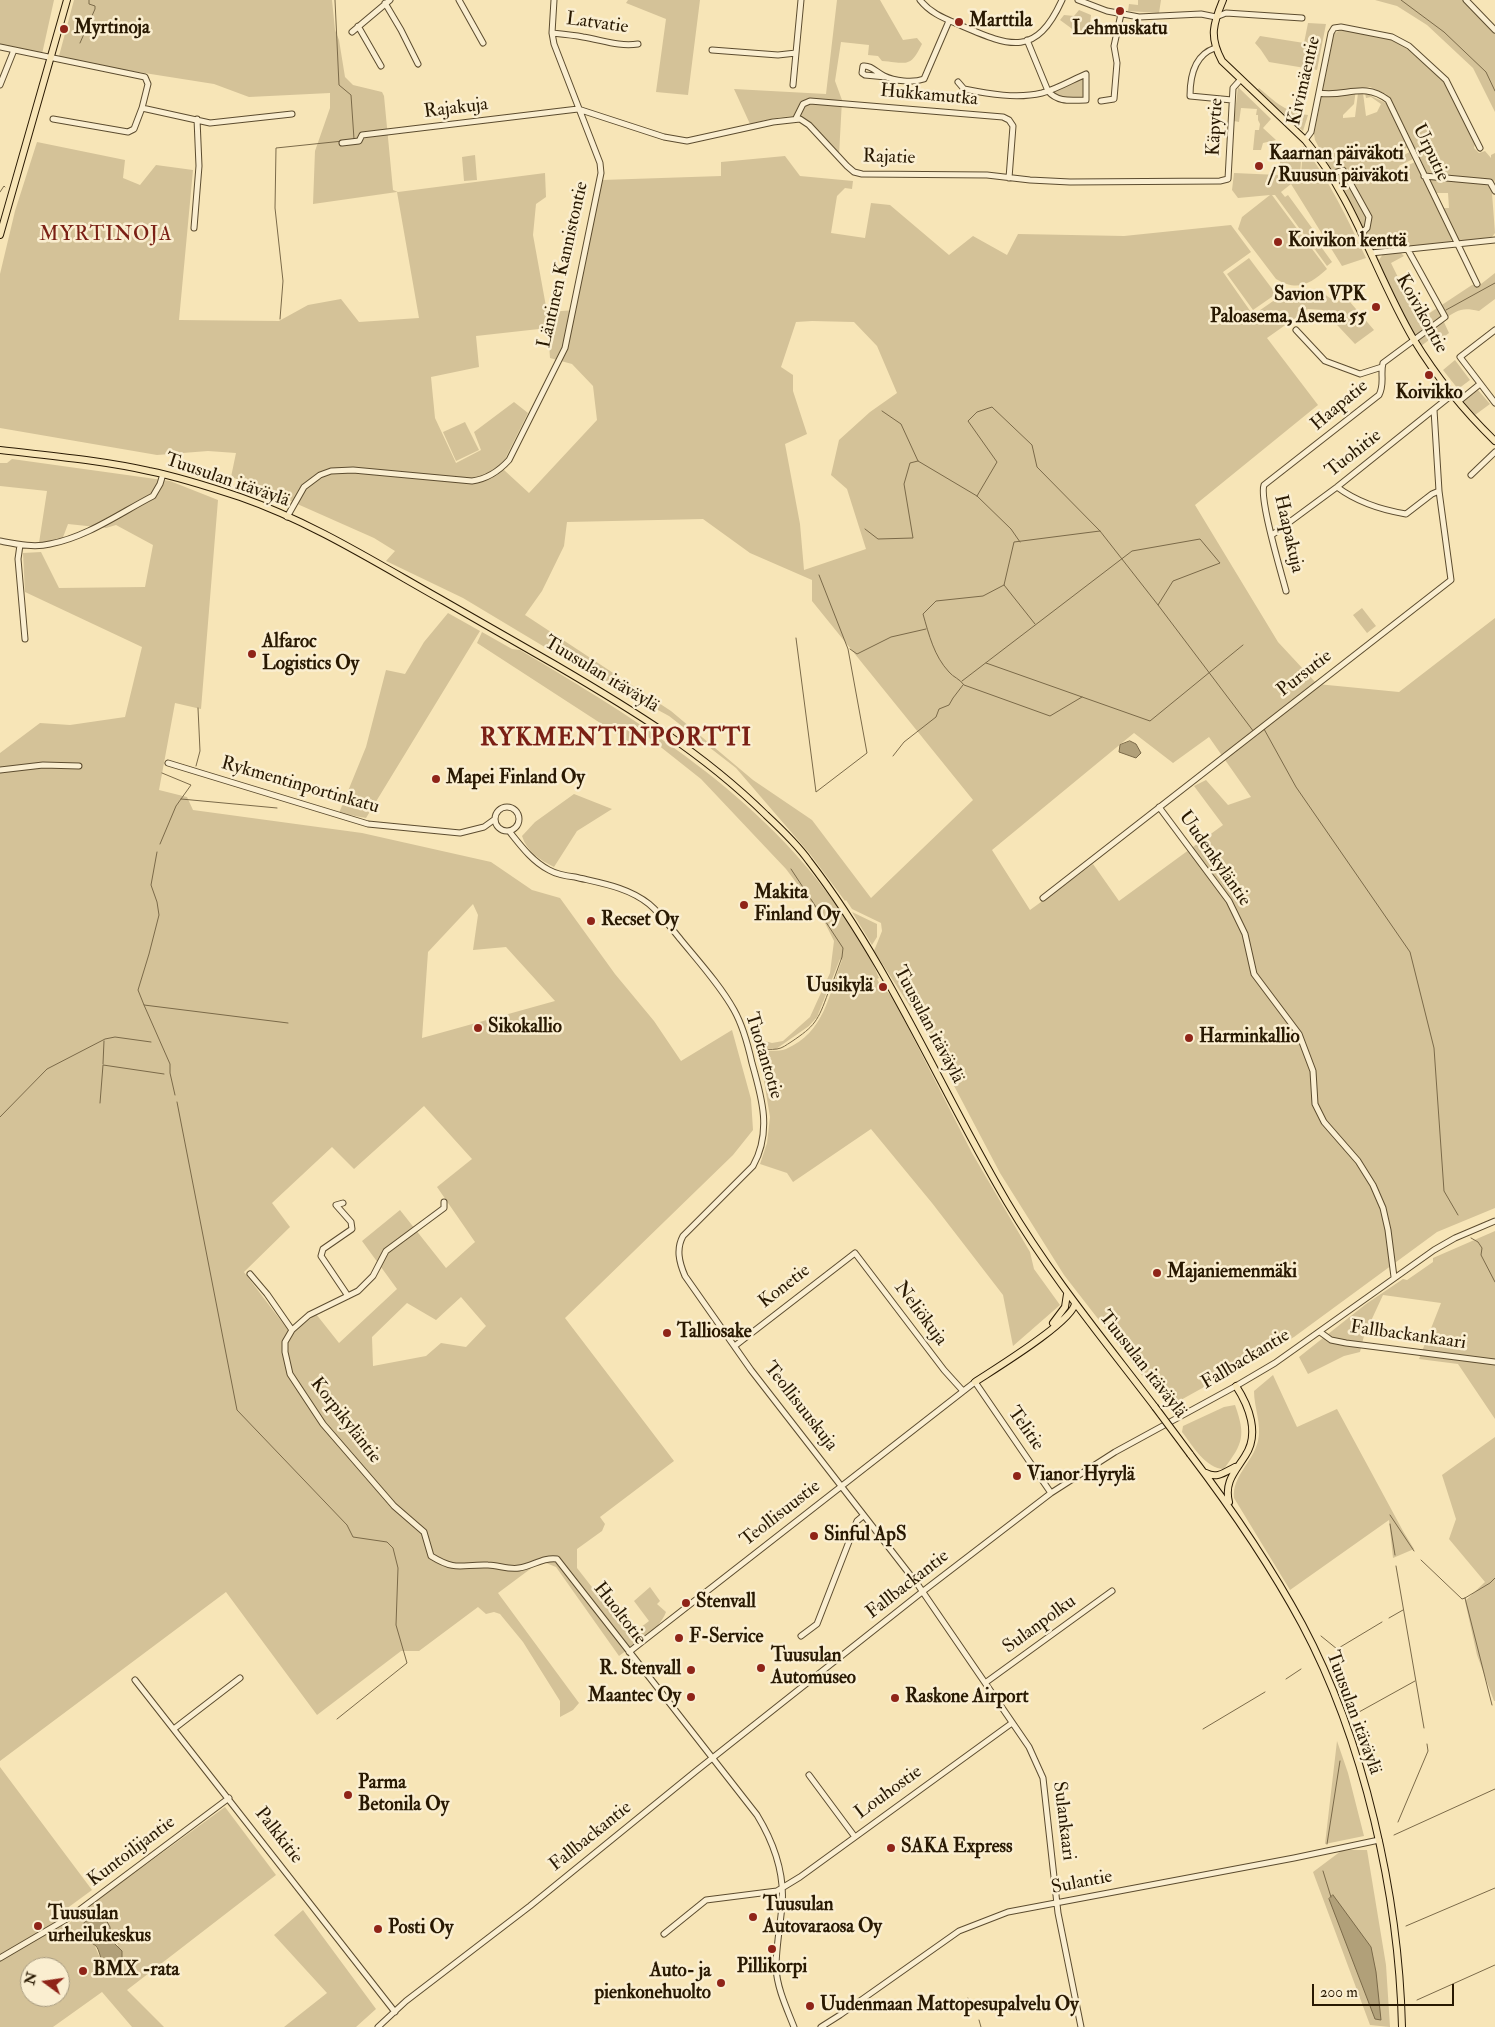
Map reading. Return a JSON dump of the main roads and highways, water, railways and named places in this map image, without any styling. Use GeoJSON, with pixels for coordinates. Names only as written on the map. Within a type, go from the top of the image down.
{"type":"FeatureCollection","features":[{"type":"Feature","properties":{"kind":"main road"},"geometry":{"type":"LineString","coordinates":[[0,235],[7,204],[52,58],[67,0]]}},
{"type":"Feature","properties":{"kind":"main road","name":"Koivikontie"},"geometry":{"type":"LineString","coordinates":[[1223,0],[1216,17],[1213,36],[1215,48],[1222,61],[1305,140],[1331,174],[1414,340],[1453,394],[1495,441]]}},
{"type":"Feature","properties":{"kind":"main road","name":"Tuusulan itäväylä"},"geometry":{"type":"LineString","coordinates":[[0,450],[80,459],[163,474],[246,499],[328,537],[435,596],[641,716],[699,755],[753,802],[809,860],[854,923],[1006,1200],[1045,1264],[1230,1506],[1303,1625],[1322,1666],[1349,1734],[1379,1840],[1398,1960],[1402,2027]]}},
{"type":"Feature","properties":{"kind":"main road"},"geometry":{"type":"LineString","coordinates":[[1026,1347],[1062,1313],[1068,1294]]}},
{"type":"Feature","properties":{"kind":"main road"},"geometry":{"type":"LineString","coordinates":[[975,1382],[1067,1316],[1074,1309],[1074,1303]]}},
{"type":"Feature","properties":{"kind":"main road"},"geometry":{"type":"LineString","coordinates":[[1026,1347],[1037,1342],[1073,1317],[1078,1316],[1088,1321]]}},
{"type":"Feature","properties":{"kind":"main road"},"geometry":{"type":"LineString","coordinates":[[1230,1506],[1228,1484],[1248,1450],[1252,1429],[1248,1409],[1236,1386]]}},
{"type":"Feature","properties":{"kind":"main road"},"geometry":{"type":"LineString","coordinates":[[1204,1472],[1218,1476],[1237,1466]]}},
{"type":"Feature","properties":{"kind":"waterway"},"geometry":{"type":"LineString","coordinates":[[80,43],[95,9],[95,6],[89,4],[89,0]]}},
{"type":"Feature","properties":{"kind":"waterway"},"geometry":{"type":"LineString","coordinates":[[335,0],[339,85],[351,95],[354,139]]}},
{"type":"Feature","properties":{"kind":"waterway"},"geometry":{"type":"LineString","coordinates":[[1401,0],[1444,32],[1486,72],[1495,91]]}},
{"type":"Feature","properties":{"kind":"waterway"},"geometry":{"type":"LineString","coordinates":[[280,319],[283,281],[275,208],[276,148],[343,141]]}},
{"type":"Feature","properties":{"kind":"waterway"},"geometry":{"type":"LineString","coordinates":[[0,192],[5,187]]}},
{"type":"Feature","properties":{"kind":"waterway"},"geometry":{"type":"LineString","coordinates":[[1446,310],[1495,283]]}},
{"type":"Feature","properties":{"kind":"waterway"},"geometry":{"type":"LineString","coordinates":[[977,496],[997,462],[968,421],[977,412],[992,407],[1032,445],[1037,467],[1100,531],[1158,605]]}},
{"type":"Feature","properties":{"kind":"waterway"},"geometry":{"type":"LineString","coordinates":[[882,411],[901,424],[918,461],[977,496],[1011,529],[1020,542]]}},
{"type":"Feature","properties":{"kind":"waterway"},"geometry":{"type":"LineString","coordinates":[[865,529],[878,539],[913,538],[904,484],[910,463],[918,461]]}},
{"type":"Feature","properties":{"kind":"waterway"},"geometry":{"type":"LineString","coordinates":[[1035,624],[1004,585],[1014,542],[1100,531]]}},
{"type":"Feature","properties":{"kind":"waterway"},"geometry":{"type":"LineString","coordinates":[[962,681],[1132,551],[1200,539],[1220,563],[1173,581],[1158,605],[1254,732]]}},
{"type":"Feature","properties":{"kind":"waterway"},"geometry":{"type":"LineString","coordinates":[[796,638],[816,792],[867,753],[848,649],[819,575]]}},
{"type":"Feature","properties":{"kind":"waterway"},"geometry":{"type":"LineString","coordinates":[[1004,585],[983,596],[936,601],[923,614],[927,630],[939,659],[951,674],[964,685],[1050,716],[1082,697]]}},
{"type":"Feature","properties":{"kind":"waterway"},"geometry":{"type":"LineString","coordinates":[[850,649],[857,654],[891,637],[926,629]]}},
{"type":"Feature","properties":{"kind":"waterway"},"geometry":{"type":"LineString","coordinates":[[986,663],[1150,721],[1243,645]]}},
{"type":"Feature","properties":{"kind":"waterway"},"geometry":{"type":"LineString","coordinates":[[893,756],[904,742],[936,717],[939,709],[949,705],[963,685]]}},
{"type":"Feature","properties":{"kind":"waterway"},"geometry":{"type":"LineString","coordinates":[[196,766],[200,751],[198,708]]}},
{"type":"Feature","properties":{"kind":"waterway"},"geometry":{"type":"LineString","coordinates":[[1264,729],[1296,787],[1410,952],[1434,1048],[1444,1191],[1458,1215]]}},
{"type":"Feature","properties":{"kind":"waterway"},"geometry":{"type":"LineString","coordinates":[[160,844],[176,806],[191,785],[162,773]]}},
{"type":"Feature","properties":{"kind":"waterway"},"geometry":{"type":"LineString","coordinates":[[181,799],[277,808]]}},
{"type":"Feature","properties":{"kind":"waterway"},"geometry":{"type":"LineString","coordinates":[[157,852],[151,885],[159,915],[138,990],[144,1005],[288,1023]]}},
{"type":"Feature","properties":{"kind":"waterway"},"geometry":{"type":"LineString","coordinates":[[791,869],[843,948],[842,957],[830,990]]}},
{"type":"Feature","properties":{"kind":"waterway"},"geometry":{"type":"LineString","coordinates":[[757,1048],[781,1048],[806,1032],[818,1017],[828,993]]}},
{"type":"Feature","properties":{"kind":"waterway"},"geometry":{"type":"LineString","coordinates":[[144,1005],[170,1064],[175,1095]]}},
{"type":"Feature","properties":{"kind":"waterway"},"geometry":{"type":"LineString","coordinates":[[0,1117],[47,1069],[105,1039],[115,1037],[151,1042]]}},
{"type":"Feature","properties":{"kind":"waterway"},"geometry":{"type":"LineString","coordinates":[[103,1064],[104,1041]]}},
{"type":"Feature","properties":{"kind":"waterway"},"geometry":{"type":"LineString","coordinates":[[100,1103],[103,1065],[164,1074]]}},
{"type":"Feature","properties":{"kind":"waterway"},"geometry":{"type":"LineString","coordinates":[[177,1102],[237,1410],[347,1525],[353,1537],[387,1542],[393,1548],[398,1568],[396,1625],[407,1663],[337,1719]]}},
{"type":"Feature","properties":{"kind":"waterway"},"geometry":{"type":"LineString","coordinates":[[1471,1238],[1478,1242],[1482,1248],[1481,1255],[1495,1282]]}},
{"type":"Feature","properties":{"kind":"waterway"},"geometry":{"type":"LineString","coordinates":[[1390,1515],[1414,1551]]}},
{"type":"Feature","properties":{"kind":"waterway"},"geometry":{"type":"LineString","coordinates":[[1390,1524],[1395,1555]]}},
{"type":"Feature","properties":{"kind":"waterway"},"geometry":{"type":"LineString","coordinates":[[1421,1560],[1462,1599],[1465,1598]]}},
{"type":"Feature","properties":{"kind":"waterway"},"geometry":{"type":"LineString","coordinates":[[1396,1566],[1424,1728]]}},
{"type":"Feature","properties":{"kind":"waterway"},"geometry":{"type":"LineString","coordinates":[[1465,1598],[1495,1578]]}},
{"type":"Feature","properties":{"kind":"waterway"},"geometry":{"type":"LineString","coordinates":[[1465,1598],[1492,1705]]}},
{"type":"Feature","properties":{"kind":"waterway"},"geometry":{"type":"LineString","coordinates":[[1389,1618],[1403,1610]]}},
{"type":"Feature","properties":{"kind":"waterway"},"geometry":{"type":"LineString","coordinates":[[1321,1636],[1337,1649],[1382,1622]]}},
{"type":"Feature","properties":{"kind":"waterway"},"geometry":{"type":"LineString","coordinates":[[1286,1679],[1301,1669]]}},
{"type":"Feature","properties":{"kind":"waterway"},"geometry":{"type":"LineString","coordinates":[[1359,1712],[1415,1681]]}},
{"type":"Feature","properties":{"kind":"waterway"},"geometry":{"type":"LineString","coordinates":[[1203,1729],[1265,1692]]}},
{"type":"Feature","properties":{"kind":"waterway"},"geometry":{"type":"LineString","coordinates":[[1398,1822],[1428,1751],[1427,1744]]}},
{"type":"Feature","properties":{"kind":"waterway"},"geometry":{"type":"LineString","coordinates":[[1327,1844],[1340,1761]]}},
{"type":"Feature","properties":{"kind":"waterway"},"geometry":{"type":"LineString","coordinates":[[1394,1835],[1495,1789]]}},
{"type":"Feature","properties":{"kind":"waterway"},"geometry":{"type":"LineString","coordinates":[[1323,1871],[1331,1897]]}},
{"type":"Feature","properties":{"kind":"waterway"},"geometry":{"type":"LineString","coordinates":[[1406,1926],[1495,1888]]}},
{"type":"Feature","properties":{"kind":"waterway"},"geometry":{"type":"LineString","coordinates":[[1417,2000],[1495,1965]]}},
{"type":"Feature","properties":{"kind":"waterway"},"geometry":{"type":"LineString","coordinates":[[968,1998],[974,2011]]}},
{"type":"Feature","properties":{"kind":"waterway"},"geometry":{"type":"LineString","coordinates":[[979,2020],[981,2027]]}},
{"type":"Feature","properties":{"kind":"place","name":"Lehmuskatu"},"geometry":{"type":"Point","coordinates":[1120,11]}},
{"type":"Feature","properties":{"kind":"place","name":"Marttila"},"geometry":{"type":"Point","coordinates":[959,22]}},
{"type":"Feature","properties":{"kind":"place","name":"Myrtinoja"},"geometry":{"type":"Point","coordinates":[64,29]}},
{"type":"Feature","properties":{"kind":"place","name":"Kaarnan päiväkoti / Ruusun päiväkoti"},"geometry":{"type":"Point","coordinates":[1259,166]}},
{"type":"Feature","properties":{"kind":"place","name":"Koivikon kenttä"},"geometry":{"type":"Point","coordinates":[1278,242]}},
{"type":"Feature","properties":{"kind":"place","name":"Savion VPK Paloasema, Asema 55"},"geometry":{"type":"Point","coordinates":[1376,307]}},
{"type":"Feature","properties":{"kind":"place","name":"Koivikko"},"geometry":{"type":"Point","coordinates":[1429,375]}},
{"type":"Feature","properties":{"kind":"place","name":"Alfaroc Logistics Oy"},"geometry":{"type":"Point","coordinates":[252,654]}},
{"type":"Feature","properties":{"kind":"place","name":"Mapei Finland Oy"},"geometry":{"type":"Point","coordinates":[436,779]}},
{"type":"Feature","properties":{"kind":"place","name":"Makita Finland Oy"},"geometry":{"type":"Point","coordinates":[744,905]}},
{"type":"Feature","properties":{"kind":"place","name":"Recset Oy"},"geometry":{"type":"Point","coordinates":[591,921]}},
{"type":"Feature","properties":{"kind":"place","name":"Uusikylä"},"geometry":{"type":"Point","coordinates":[883,987]}},
{"type":"Feature","properties":{"kind":"place","name":"Sikokallio"},"geometry":{"type":"Point","coordinates":[478,1028]}},
{"type":"Feature","properties":{"kind":"place","name":"Harminkallio"},"geometry":{"type":"Point","coordinates":[1189,1038]}},
{"type":"Feature","properties":{"kind":"place","name":"Majaniemenmäki"},"geometry":{"type":"Point","coordinates":[1157,1273]}},
{"type":"Feature","properties":{"kind":"place","name":"Talliosake"},"geometry":{"type":"Point","coordinates":[667,1333]}},
{"type":"Feature","properties":{"kind":"place","name":"Vianor Hyrylä"},"geometry":{"type":"Point","coordinates":[1017,1476]}},
{"type":"Feature","properties":{"kind":"place","name":"Sinful ApS"},"geometry":{"type":"Point","coordinates":[814,1536]}},
{"type":"Feature","properties":{"kind":"place","name":"Stenvall"},"geometry":{"type":"Point","coordinates":[686,1603]}},
{"type":"Feature","properties":{"kind":"place","name":"F-Service"},"geometry":{"type":"Point","coordinates":[679,1638]}},
{"type":"Feature","properties":{"kind":"place","name":"Tuusulan Automuseo"},"geometry":{"type":"Point","coordinates":[761,1668]}},
{"type":"Feature","properties":{"kind":"place","name":"R. Stenvall"},"geometry":{"type":"Point","coordinates":[691,1670]}},
{"type":"Feature","properties":{"kind":"place","name":"Maantec Oy"},"geometry":{"type":"Point","coordinates":[691,1697]}},
{"type":"Feature","properties":{"kind":"place","name":"Raskone Airport"},"geometry":{"type":"Point","coordinates":[895,1698]}},
{"type":"Feature","properties":{"kind":"place","name":"Parma Betonila Oy"},"geometry":{"type":"Point","coordinates":[348,1795]}},
{"type":"Feature","properties":{"kind":"place","name":"SAKA Express"},"geometry":{"type":"Point","coordinates":[891,1848]}},
{"type":"Feature","properties":{"kind":"place","name":"Tuusulan Autovaraosa Oy"},"geometry":{"type":"Point","coordinates":[753,1917]}},
{"type":"Feature","properties":{"kind":"place","name":"Tuusulan urheilukeskus"},"geometry":{"type":"Point","coordinates":[38,1926]}},
{"type":"Feature","properties":{"kind":"place","name":"Posti Oy"},"geometry":{"type":"Point","coordinates":[378,1929]}},
{"type":"Feature","properties":{"kind":"place","name":"Pillikorpi"},"geometry":{"type":"Point","coordinates":[772,1949]}},
{"type":"Feature","properties":{"kind":"place","name":"BMX -rata"},"geometry":{"type":"Point","coordinates":[83,1971]}},
{"type":"Feature","properties":{"kind":"place","name":"Auto- ja pienkonehuolto"},"geometry":{"type":"Point","coordinates":[721,1983]}},
{"type":"Feature","properties":{"kind":"place","name":"Uudenmaan Mattopesupalvelu Oy"},"geometry":{"type":"Point","coordinates":[810,2006]}},
{"type":"Feature","properties":{"kind":"district","name":"MYRTINOJA"},"geometry":{"type":"Point","coordinates":[106,236]}},
{"type":"Feature","properties":{"kind":"district","name":"RYKMENTINPORTTI"},"geometry":{"type":"Point","coordinates":[616,740]}}]}
